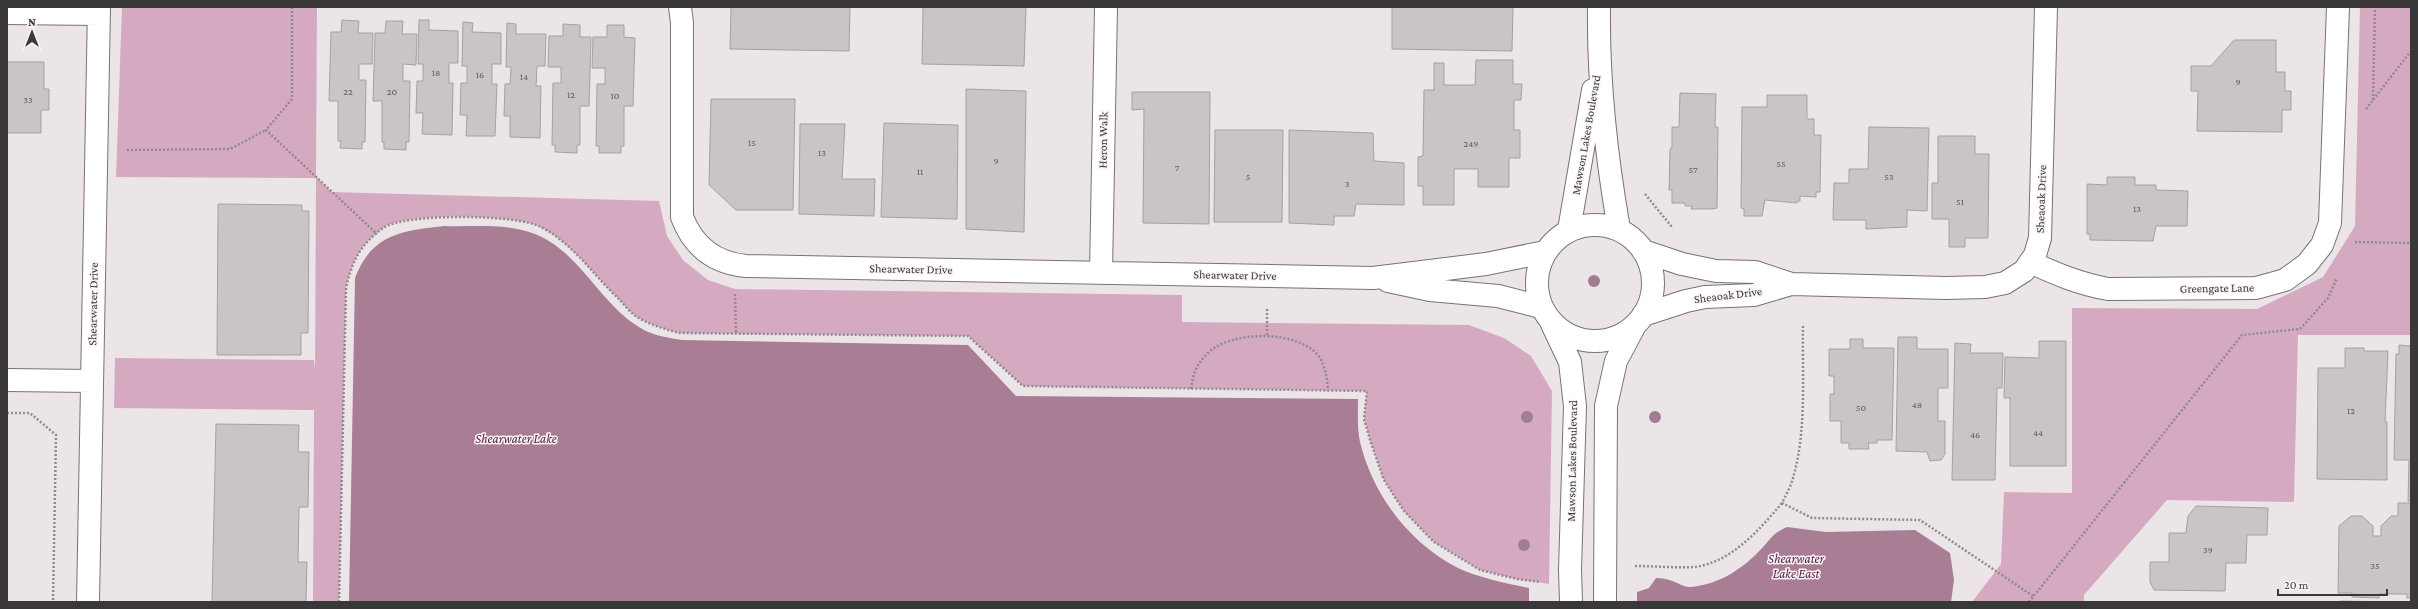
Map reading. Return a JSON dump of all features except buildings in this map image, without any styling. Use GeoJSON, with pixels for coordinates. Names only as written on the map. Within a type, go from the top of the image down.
{"type":"FeatureCollection","features":[{"type":"Feature","properties":{"kind":"street","name":"Shearwater Drive"},"geometry":{"type":"LineString","coordinates":[[680,7],[682,23],[682,217],[692,238],[708,254],[721,261],[746,266],[1373,278],[1486,264],[1545,252]]}},
{"type":"Feature","properties":{"kind":"street","name":"Heron Walk"},"geometry":{"type":"LineString","coordinates":[[1100,272],[1106,7]]}},
{"type":"Feature","properties":{"kind":"street","name":"Mawson Lakes Boulevard"},"geometry":{"type":"LineString","coordinates":[[1599,7],[1598,63],[1606,150],[1619,229]]}},
{"type":"Feature","properties":{"kind":"street","name":"Sheaoak Drive"},"geometry":{"type":"LineString","coordinates":[[1638,321],[1686,301],[1705,297],[1754,295],[1791,284],[1985,287],[2005,283],[2024,271],[2035,255],[2040,238],[2046,7]]}},
{"type":"Feature","properties":{"kind":"street","name":"Greengate Lane"},"geometry":{"type":"LineString","coordinates":[[2030,262],[2067,279],[2108,289],[2256,288],[2285,280],[2307,264],[2322,245],[2330,223],[2338,7]]}},
{"type":"Feature","properties":{"kind":"street","name":"Shearwater Drive"},"geometry":{"type":"LineString","coordinates":[[88,602],[99,10]]}},
{"type":"Feature","properties":{"kind":"street"},"geometry":{"type":"LineString","coordinates":[[7,13],[99,10]]}},
{"type":"Feature","properties":{"kind":"street","name":"Mawson Lakes Boulevard"},"geometry":{"type":"LineString","coordinates":[[1569,230],[1598,63]]}},
{"type":"Feature","properties":{"kind":"street"},"geometry":{"type":"LineString","coordinates":[[1605,602],[1606,406],[1616,361],[1638,321],[1650,306],[1654,280],[1648,257],[1636,241],[1619,229],[1606,225],[1587,225],[1569,230],[1553,241],[1541,258],[1535,282],[1546,316],[1572,338],[1592,342],[1615,339],[1638,321]]}},
{"type":"Feature","properties":{"kind":"street","name":"Sheaoak Drive"},"geometry":{"type":"LineString","coordinates":[[1643,251],[1682,264],[1716,271],[1756,272],[1791,284]]}},
{"type":"Feature","properties":{"kind":"street","name":"Shearwater Drive"},"geometry":{"type":"LineString","coordinates":[[1373,278],[1430,290],[1498,296],[1546,316]]}},
{"type":"Feature","properties":{"kind":"street","name":"Mawson Lakes Boulevard"},"geometry":{"type":"LineString","coordinates":[[1546,316],[1570,362],[1575,406],[1570,570],[1571,602]]}},
{"type":"Feature","properties":{"kind":"street"},"geometry":{"type":"LineString","coordinates":[[7,380],[92,381]]}},
{"type":"Feature","properties":{"kind":"path"},"geometry":{"type":"LineString","coordinates":[[96,150],[230,149],[266,130],[292,100],[292,7]]}},
{"type":"Feature","properties":{"kind":"path"},"geometry":{"type":"LineString","coordinates":[[2372,101],[2375,7]]}},
{"type":"Feature","properties":{"kind":"path"},"geometry":{"type":"LineString","coordinates":[[2365,111],[2411,51]]}},
{"type":"Feature","properties":{"kind":"path"},"geometry":{"type":"LineString","coordinates":[[266,130],[377,234]]}},
{"type":"Feature","properties":{"kind":"path"},"geometry":{"type":"LineString","coordinates":[[1641,188],[1672,228],[1680,230]]}},
{"type":"Feature","properties":{"kind":"path"},"geometry":{"type":"LineString","coordinates":[[339,602],[346,288],[351,264],[364,246],[384,227],[414,219],[465,217],[512,220],[539,226],[561,240],[636,316],[658,327],[679,333],[968,336],[1023,386],[1367,391],[1364,419],[1384,480],[1404,511],[1434,542],[1480,570],[1517,579],[1543,583]]}},
{"type":"Feature","properties":{"kind":"path"},"geometry":{"type":"LineString","coordinates":[[2351,242],[2411,243]]}},
{"type":"Feature","properties":{"kind":"path"},"geometry":{"type":"LineString","coordinates":[[2029,602],[2242,335],[2300,329],[2328,298],[2338,276]]}},
{"type":"Feature","properties":{"kind":"path"},"geometry":{"type":"LineString","coordinates":[[735,289],[736,334]]}},
{"type":"Feature","properties":{"kind":"path"},"geometry":{"type":"LineString","coordinates":[[1266,335],[1268,301]]}},
{"type":"Feature","properties":{"kind":"path"},"geometry":{"type":"LineString","coordinates":[[1629,566],[1695,567],[1722,559],[1748,539],[1782,503],[1793,478],[1799,446],[1802,408],[1803,326]]}},
{"type":"Feature","properties":{"kind":"path"},"geometry":{"type":"LineString","coordinates":[[1191,389],[1194,370],[1208,352],[1232,341],[1266,335],[1284,338],[1305,347],[1319,357],[1326,371],[1328,391]]}},
{"type":"Feature","properties":{"kind":"path"},"geometry":{"type":"LineString","coordinates":[[7,413],[30,413],[56,436],[54,602]]}},
{"type":"Feature","properties":{"kind":"path"},"geometry":{"type":"LineString","coordinates":[[1782,503],[1812,518],[1920,520],[2033,596]]}},
{"type":"Feature","properties":{"kind":"shaded area"},"geometry":{"type":"Polygon","coordinates":[[[122,7],[317,7],[316,177],[332,192],[659,201],[667,236],[683,260],[708,280],[735,289],[1182,295],[1182,322],[1469,325],[1504,338],[1531,356],[1552,391],[1549,584],[1517,579],[1480,570],[1434,542],[1404,511],[1384,480],[1371,443],[1364,419],[1367,391],[1023,386],[968,336],[679,333],[652,325],[635,315],[610,291],[583,260],[563,242],[540,227],[509,219],[486,217],[436,217],[413,219],[395,223],[383,228],[363,247],[351,270],[346,288],[339,602],[313,602],[314,410],[114,408],[115,358],[314,360],[315,370],[316,178],[116,177],[122,7]]]}},
{"type":"Feature","properties":{"kind":"shaded area"},"geometry":{"type":"Polygon","coordinates":[[[2360,7],[2411,7],[2411,335],[2298,335],[2294,502],[2167,500],[2084,595],[2084,602],[1972,602],[2001,564],[2004,492],[2072,493],[2072,308],[2257,309],[2323,277],[2355,226],[2360,7]]]}},
{"type":"Feature","properties":{"kind":"water","name":"Shearwater Lake"},"geometry":{"type":"Polygon","coordinates":[[[444,226],[490,226],[513,228],[535,234],[551,242],[578,266],[615,308],[629,320],[648,332],[668,338],[682,340],[968,345],[1016,396],[1358,399],[1359,437],[1366,462],[1384,499],[1396,516],[1424,545],[1440,558],[1458,568],[1466,572],[1529,588],[1529,602],[349,602],[355,278],[362,263],[370,252],[390,237],[414,230],[444,226]]]}},
{"type":"Feature","properties":{"kind":"water","name":"Shearwater Lake East"},"geometry":{"type":"Polygon","coordinates":[[[1787,527],[1826,532],[1915,530],[1950,553],[1954,580],[1951,602],[1637,602],[1637,592],[1649,588],[1656,578],[1667,579],[1688,587],[1702,585],[1722,579],[1740,568],[1774,535],[1787,527]]]}}]}
